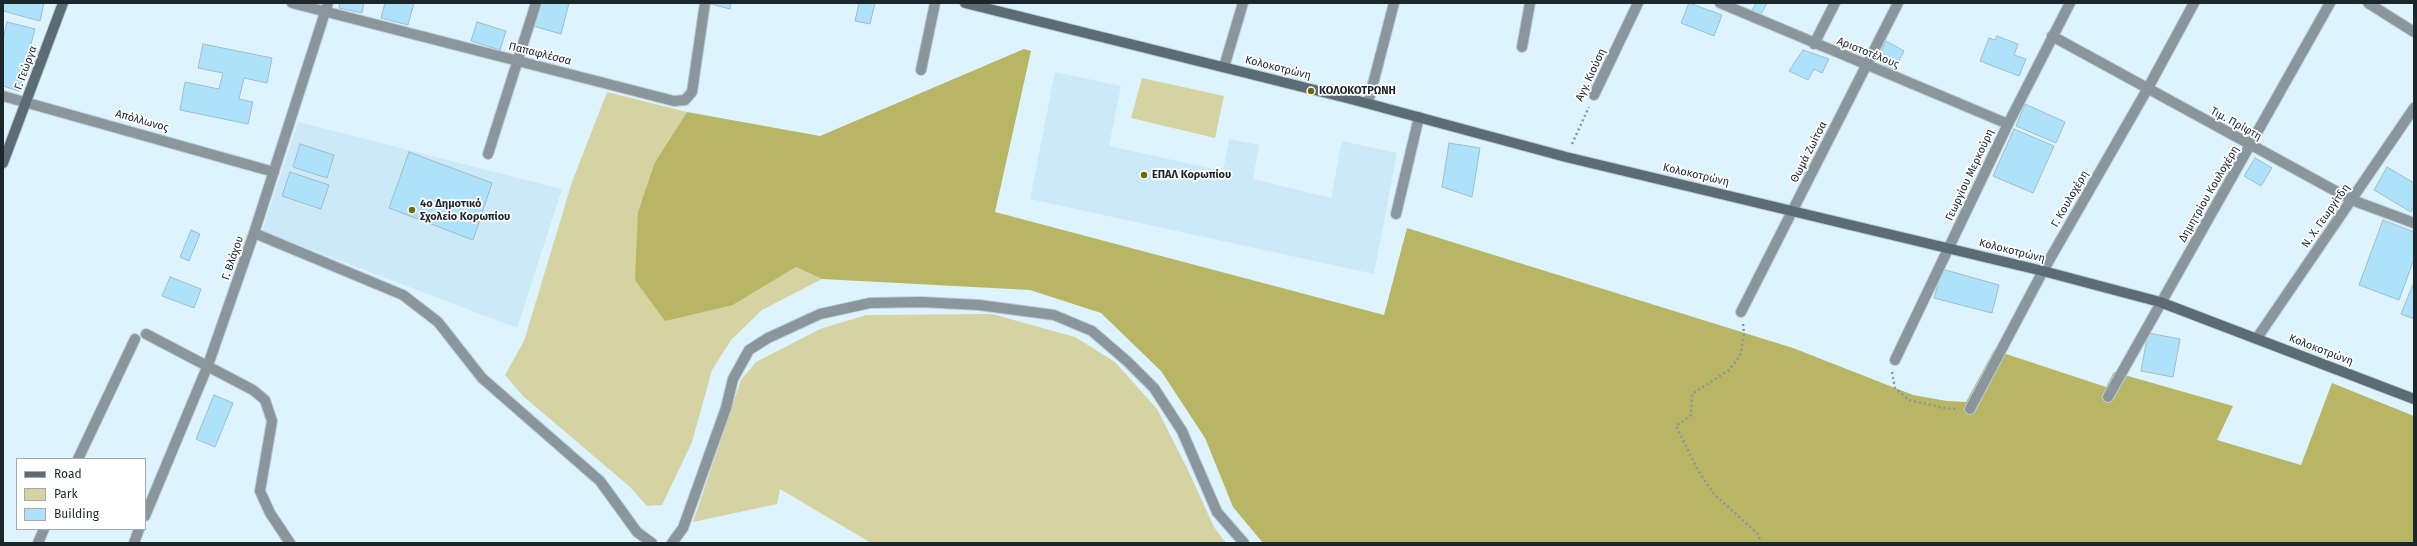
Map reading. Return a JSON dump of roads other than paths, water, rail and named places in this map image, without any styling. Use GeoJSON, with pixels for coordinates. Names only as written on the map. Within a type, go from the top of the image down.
{"type":"FeatureCollection","features":[{"type":"Feature","properties":{"kind":"street","name":"Γ. Γεώργα"},"geometry":{"type":"LineString","coordinates":[[3,163],[63,3]]}},
{"type":"Feature","properties":{"kind":"street","name":"Παπαφλέσσα"},"geometry":{"type":"LineString","coordinates":[[292,3],[326,8],[674,101],[685,100],[692,92],[706,3]]}},
{"type":"Feature","properties":{"kind":"street"},"geometry":{"type":"LineString","coordinates":[[488,154],[536,3]]}},
{"type":"Feature","properties":{"kind":"street"},"geometry":{"type":"LineString","coordinates":[[921,70],[935,3]]}},
{"type":"Feature","properties":{"kind":"street","name":"Κολοκοτρώνη"},"geometry":{"type":"LineString","coordinates":[[964,3],[1368,103],[1566,157],[2043,271],[2160,302],[2414,399]]}},
{"type":"Feature","properties":{"kind":"street"},"geometry":{"type":"LineString","coordinates":[[1224,67],[1243,3]]}},
{"type":"Feature","properties":{"kind":"street"},"geometry":{"type":"LineString","coordinates":[[1368,103],[1394,3]]}},
{"type":"Feature","properties":{"kind":"street"},"geometry":{"type":"LineString","coordinates":[[1522,47],[1530,3]]}},
{"type":"Feature","properties":{"kind":"street","name":"Αγγ. Κιούση"},"geometry":{"type":"LineString","coordinates":[[1594,95],[1638,3]]}},
{"type":"Feature","properties":{"kind":"street","name":"Αριστοτέλους"},"geometry":{"type":"LineString","coordinates":[[1720,3],[1814,44],[2008,124]]}},
{"type":"Feature","properties":{"kind":"street"},"geometry":{"type":"LineString","coordinates":[[1814,44],[1835,3]]}},
{"type":"Feature","properties":{"kind":"street","name":"Θωμά Ζωίτσα"},"geometry":{"type":"LineString","coordinates":[[1741,312],[1898,3]]}},
{"type":"Feature","properties":{"kind":"street","name":"Γεωργίου Μερκούρη"},"geometry":{"type":"LineString","coordinates":[[1895,360],[2008,124],[2070,3]]}},
{"type":"Feature","properties":{"kind":"street","name":"Γ. Κουλοχέρη"},"geometry":{"type":"LineString","coordinates":[[1970,409],[2043,271],[2148,88],[2194,3]]}},
{"type":"Feature","properties":{"kind":"street","name":"Δημητρίου Κουλοχέρη"},"geometry":{"type":"LineString","coordinates":[[2108,397],[2160,302],[2330,3]]}},
{"type":"Feature","properties":{"kind":"street"},"geometry":{"type":"LineString","coordinates":[[2368,3],[2414,32]]}},
{"type":"Feature","properties":{"kind":"street","name":"Γ. Βλάχου"},"geometry":{"type":"LineString","coordinates":[[146,514],[208,364],[254,233],[326,8]]}},
{"type":"Feature","properties":{"kind":"street","name":"Τιμ. Πρίφτη"},"geometry":{"type":"LineString","coordinates":[[2052,36],[2250,146],[2352,200],[2414,223]]}},
{"type":"Feature","properties":{"kind":"street","name":"Απόλλωνος"},"geometry":{"type":"LineString","coordinates":[[3,96],[27,101],[274,172]]}},
{"type":"Feature","properties":{"kind":"street","name":"Ν. Χ. Γεωργίτδη"},"geometry":{"type":"LineString","coordinates":[[2257,338],[2414,108]]}},
{"type":"Feature","properties":{"kind":"street"},"geometry":{"type":"LineString","coordinates":[[1396,214],[1419,117]]}},
{"type":"Feature","properties":{"kind":"street"},"geometry":{"type":"LineString","coordinates":[[254,233],[403,295],[438,322],[482,378],[600,481],[637,532],[652,543]]}},
{"type":"Feature","properties":{"kind":"street"},"geometry":{"type":"LineString","coordinates":[[672,543],[683,528],[726,408],[733,379],[749,350],[768,338],[820,314],[870,303],[921,302],[979,304],[1054,315],[1092,331],[1128,362],[1154,388],[1182,431],[1217,512],[1244,543]]}},
{"type":"Feature","properties":{"kind":"street"},"geometry":{"type":"LineString","coordinates":[[146,334],[208,364],[253,390],[265,400],[272,421],[260,491],[270,513],[290,543]]}},
{"type":"Feature","properties":{"kind":"street"},"geometry":{"type":"LineString","coordinates":[[78,458],[135,339]]}},
{"type":"Feature","properties":{"kind":"street"},"geometry":{"type":"LineString","coordinates":[[38,543],[44,530]]}},
{"type":"Feature","properties":{"kind":"street"},"geometry":{"type":"LineString","coordinates":[[134,543],[139,530]]}},
{"type":"Feature","properties":{"kind":"place","name":"ΚΟΛΟΚΟΤΡΩΝΗ"},"geometry":{"type":"Point","coordinates":[1311,91]}},
{"type":"Feature","properties":{"kind":"place","name":"ΕΠΑΛ Κορωπίου"},"geometry":{"type":"Point","coordinates":[1144,175]}},
{"type":"Feature","properties":{"kind":"place","name":"4ο Δημοτικό Σχολείο Κορωπίου"},"geometry":{"type":"Point","coordinates":[412,210]}}]}
